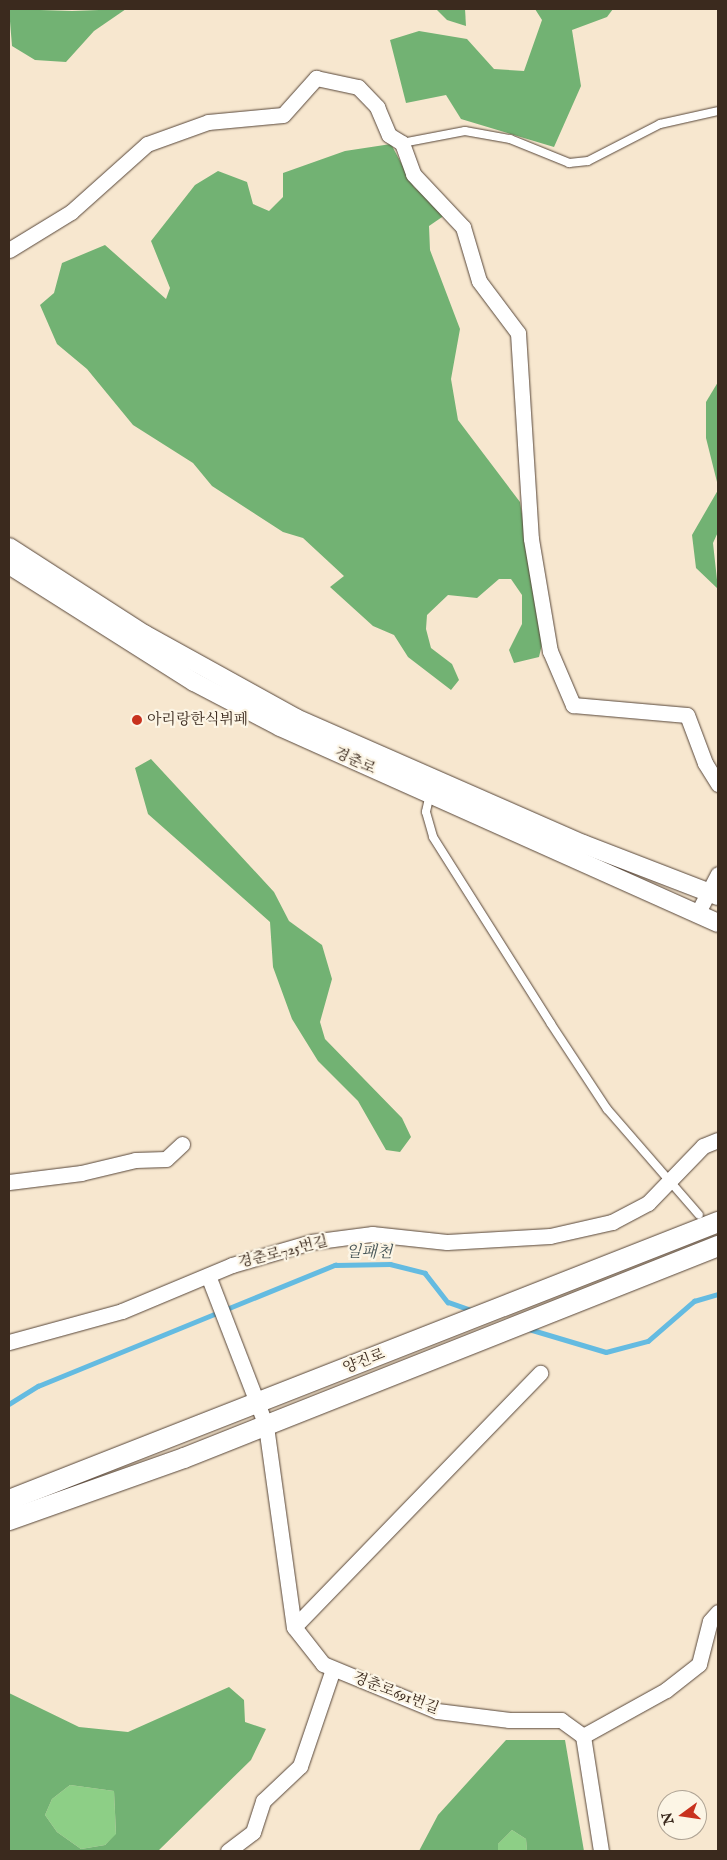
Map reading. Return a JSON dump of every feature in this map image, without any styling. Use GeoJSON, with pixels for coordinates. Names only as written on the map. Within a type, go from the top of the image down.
{"type":"FeatureCollection","features":[{"type":"Feature","properties":{"kind":"main road","name":"양진로"},"geometry":{"type":"LineString","coordinates":[[9,1500],[718,1222]]}},
{"type":"Feature","properties":{"kind":"main road","name":"양진로"},"geometry":{"type":"LineString","coordinates":[[9,1520],[266,1426],[557,1312],[718,1246]]}},
{"type":"Feature","properties":{"kind":"street"},"geometry":{"type":"LineString","coordinates":[[9,250],[71,212],[147,144],[208,122],[283,115],[316,78],[358,87],[377,107],[389,135],[402,143],[412,174],[463,227],[479,281],[518,333],[532,539],[550,651],[573,705],[687,715],[705,763],[718,784]]}},
{"type":"Feature","properties":{"kind":"street","name":"경춘로"},"geometry":{"type":"LineString","coordinates":[[9,547],[144,634],[296,718],[574,840],[712,894]]}},
{"type":"Feature","properties":{"kind":"street","name":"경춘로"},"geometry":{"type":"LineString","coordinates":[[9,566],[194,682],[430,794],[718,923]]}},
{"type":"Feature","properties":{"kind":"street"},"geometry":{"type":"LineString","coordinates":[[697,914],[712,894],[718,874]]}},
{"type":"Feature","properties":{"kind":"street","name":"경춘로725번길"},"geometry":{"type":"LineString","coordinates":[[9,1342],[122,1311],[210,1282],[232,1265],[311,1242],[372,1234],[447,1242],[550,1236],[612,1222],[648,1203],[703,1146],[718,1140]]}},
{"type":"Feature","properties":{"kind":"street"},"geometry":{"type":"LineString","coordinates":[[9,1182],[81,1173],[135,1160],[166,1159],[182,1144]]}},
{"type":"Feature","properties":{"kind":"street"},"geometry":{"type":"LineString","coordinates":[[210,1282],[266,1426],[294,1627]]}},
{"type":"Feature","properties":{"kind":"street"},"geometry":{"type":"LineString","coordinates":[[294,1627],[540,1373]]}},
{"type":"Feature","properties":{"kind":"street"},"geometry":{"type":"LineString","coordinates":[[601,1851],[584,1736],[666,1690],[699,1664],[710,1621],[718,1612]]}},
{"type":"Feature","properties":{"kind":"street","name":"경춘로691번길"},"geometry":{"type":"LineString","coordinates":[[294,1627],[323,1664],[436,1711],[509,1720],[561,1720],[584,1736]]}},
{"type":"Feature","properties":{"kind":"street"},"geometry":{"type":"LineString","coordinates":[[228,1851],[254,1832],[263,1801],[300,1766],[333,1669]]}},
{"type":"Feature","properties":{"kind":"lane"},"geometry":{"type":"LineString","coordinates":[[402,143],[465,131],[510,139],[569,163],[588,161],[660,124],[718,111]]}},
{"type":"Feature","properties":{"kind":"lane"},"geometry":{"type":"LineString","coordinates":[[430,794],[428,824],[442,852],[607,1110],[700,1215]]}},
{"type":"Feature","properties":{"kind":"green space"},"geometry":{"type":"Polygon","coordinates":[[[9,9],[72,11],[126,9],[94,31],[66,62],[35,60],[12,46],[9,9]]]}},
{"type":"Feature","properties":{"kind":"green space"},"geometry":{"type":"Polygon","coordinates":[[[436,9],[465,9],[466,26],[447,20],[436,9]]]}},
{"type":"Feature","properties":{"kind":"green space"},"geometry":{"type":"Polygon","coordinates":[[[535,9],[613,9],[607,17],[572,30],[581,86],[554,147],[461,119],[446,95],[406,103],[390,40],[419,31],[467,39],[494,69],[524,71],[542,20],[535,9]]]}},
{"type":"Feature","properties":{"kind":"green space"},"geometry":{"type":"Polygon","coordinates":[[[391,144],[414,187],[445,215],[429,226],[430,250],[460,329],[451,379],[458,420],[520,502],[543,640],[539,657],[514,663],[509,650],[522,624],[522,595],[511,579],[499,579],[477,598],[448,595],[427,615],[426,629],[431,648],[452,664],[459,680],[451,690],[408,657],[394,635],[373,626],[330,587],[344,576],[303,538],[283,532],[212,486],[193,463],[133,425],[87,369],[57,344],[40,305],[54,293],[62,263],[105,245],[166,299],[170,288],[151,241],[195,185],[218,171],[247,182],[253,204],[269,211],[283,197],[283,173],[345,151],[391,144]]]}},
{"type":"Feature","properties":{"kind":"green space"},"geometry":{"type":"Polygon","coordinates":[[[718,382],[718,486],[706,438],[706,402],[718,382]]]}},
{"type":"Feature","properties":{"kind":"green space"},"geometry":{"type":"Polygon","coordinates":[[[718,490],[718,532],[713,543],[718,589],[696,568],[692,535],[718,490]]]}},
{"type":"Feature","properties":{"kind":"green space"},"geometry":{"type":"Polygon","coordinates":[[[151,759],[274,892],[289,921],[322,945],[332,979],[320,1022],[325,1039],[402,1118],[411,1137],[400,1152],[386,1150],[358,1101],[318,1061],[292,1019],[273,967],[270,922],[148,814],[135,768],[151,759]]]}},
{"type":"Feature","properties":{"kind":"green space"},"geometry":{"type":"Polygon","coordinates":[[[229,1687],[244,1700],[245,1722],[266,1729],[251,1760],[158,1851],[9,1851],[9,1693],[79,1727],[128,1732],[229,1687]],[[70,1785],[52,1799],[45,1815],[57,1832],[81,1849],[105,1845],[116,1834],[114,1791],[70,1785]]]}},
{"type":"Feature","properties":{"kind":"green space"},"geometry":{"type":"Polygon","coordinates":[[[506,1740],[565,1740],[584,1851],[527,1851],[526,1839],[512,1830],[498,1844],[498,1851],[419,1851],[438,1815],[506,1740]]]}},
{"type":"Feature","properties":{"kind":"green space"},"geometry":{"type":"Polygon","coordinates":[[[70,1785],[114,1791],[116,1835],[105,1845],[81,1849],[57,1832],[45,1815],[52,1799],[70,1785]]]}},
{"type":"Feature","properties":{"kind":"green space"},"geometry":{"type":"Polygon","coordinates":[[[512,1830],[526,1839],[527,1851],[498,1851],[498,1844],[512,1830]]]}},
{"type":"Feature","properties":{"kind":"waterway","name":"일패천"},"geometry":{"type":"LineString","coordinates":[[9,1404],[38,1386],[335,1265],[390,1264],[425,1273],[448,1302],[474,1311]]}},
{"type":"Feature","properties":{"kind":"waterway","name":"일패천"},"geometry":{"type":"LineString","coordinates":[[529,1329],[606,1352],[648,1341],[694,1301],[718,1294]]}},
{"type":"Feature","properties":{"kind":"place","name":"아리랑한식뷔페"},"geometry":{"type":"Point","coordinates":[137,720]}}]}
